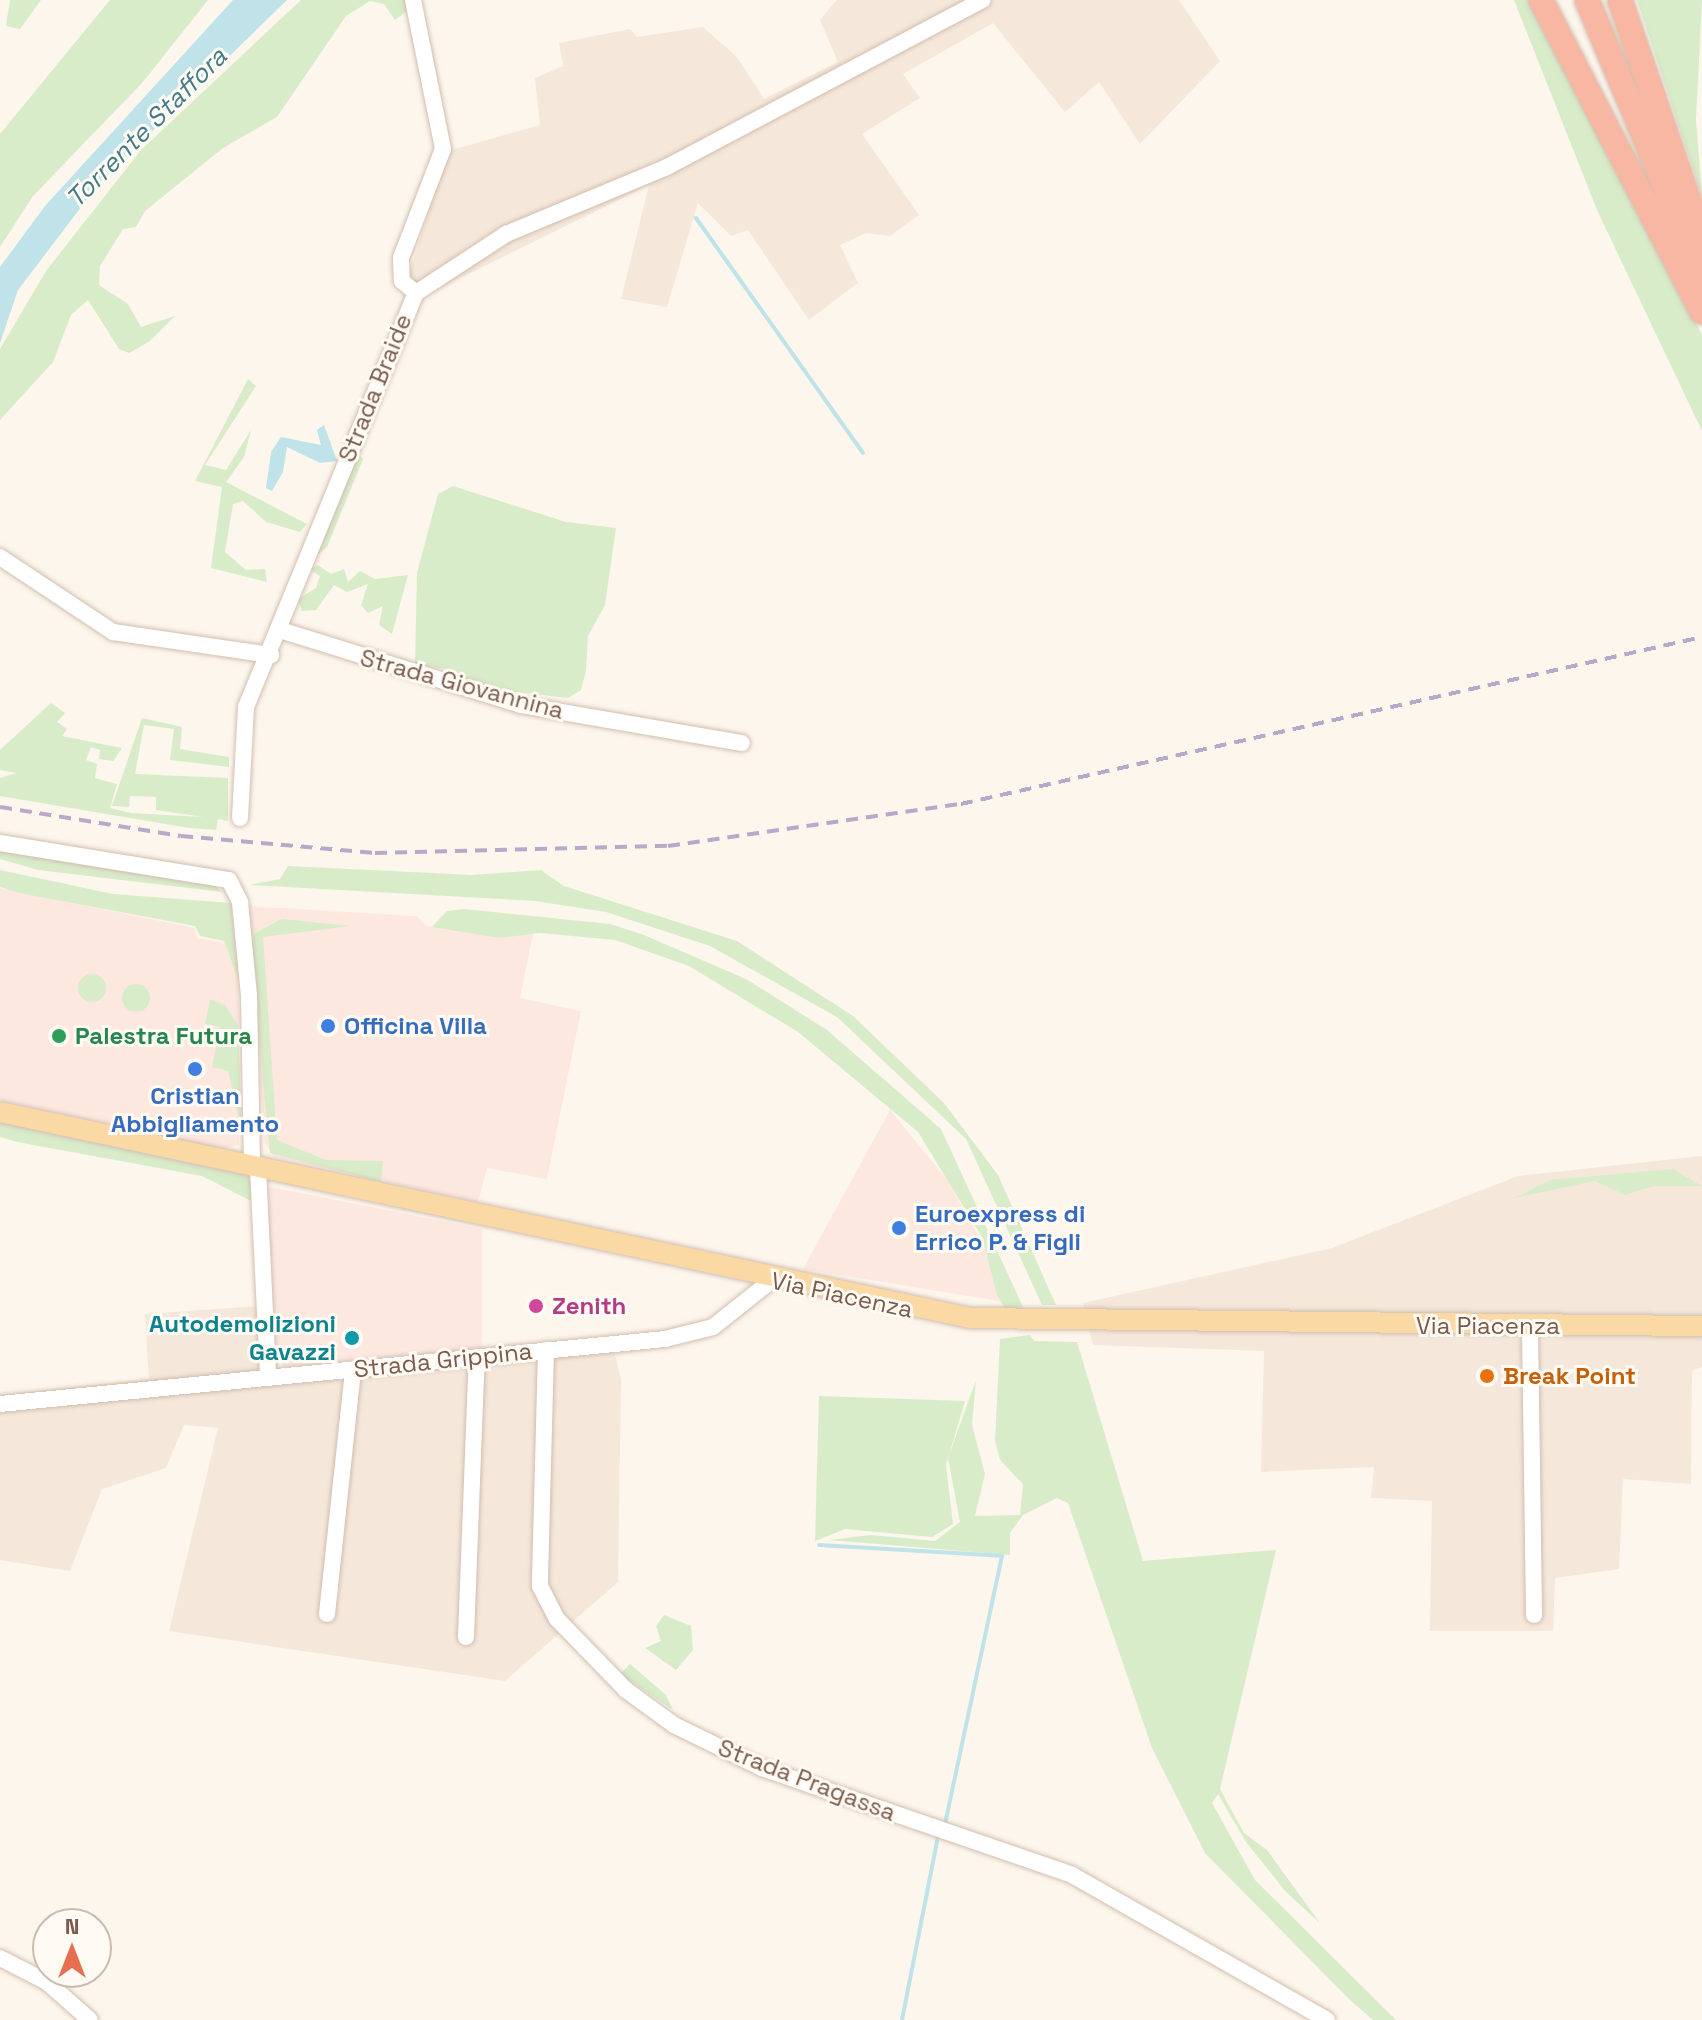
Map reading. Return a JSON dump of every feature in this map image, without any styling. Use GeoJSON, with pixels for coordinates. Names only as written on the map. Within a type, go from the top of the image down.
{"type":"FeatureCollection","features":[{"type":"Feature","properties":{"kind":"highway"},"geometry":{"type":"LineString","coordinates":[[1541,0],[1702,312]]}},
{"type":"Feature","properties":{"kind":"highway"},"geometry":{"type":"LineString","coordinates":[[1587,0],[1702,275]]}},
{"type":"Feature","properties":{"kind":"highway"},"geometry":{"type":"LineString","coordinates":[[1620,0],[1702,237]]}},
{"type":"Feature","properties":{"kind":"main road","name":"Via Piacenza"},"geometry":{"type":"LineString","coordinates":[[0,1112],[772,1280],[993,1321],[1702,1326]]}},
{"type":"Feature","properties":{"kind":"street"},"geometry":{"type":"LineString","coordinates":[[413,0],[443,149],[401,258],[402,281],[416,293]]}},
{"type":"Feature","properties":{"kind":"street","name":"Strada Braide"},"geometry":{"type":"LineString","coordinates":[[240,818],[243,721],[416,293],[506,234],[667,167],[983,0]]}},
{"type":"Feature","properties":{"kind":"street"},"geometry":{"type":"LineString","coordinates":[[0,557],[113,632],[271,655]]}},
{"type":"Feature","properties":{"kind":"street","name":"Strada Giovannina"},"geometry":{"type":"LineString","coordinates":[[280,630],[521,705],[742,743]]}},
{"type":"Feature","properties":{"kind":"street"},"geometry":{"type":"LineString","coordinates":[[0,843],[209,872],[229,880],[239,896],[249,995],[255,1168],[268,1377]]}},
{"type":"Feature","properties":{"kind":"street","name":"Strada Grippina"},"geometry":{"type":"LineString","coordinates":[[0,1404],[696,1333],[745,1307],[772,1280]]}},
{"type":"Feature","properties":{"kind":"street"},"geometry":{"type":"LineString","coordinates":[[1530,1327],[1534,1615]]}},
{"type":"Feature","properties":{"kind":"street","name":"Strada Pragassa"},"geometry":{"type":"LineString","coordinates":[[546,1350],[540,1586],[557,1619],[626,1690],[674,1725],[762,1768],[1072,1875],[1327,2020]]}},
{"type":"Feature","properties":{"kind":"street"},"geometry":{"type":"LineString","coordinates":[[466,1637],[477,1357]]}},
{"type":"Feature","properties":{"kind":"street"},"geometry":{"type":"LineString","coordinates":[[327,1614],[353,1369]]}},
{"type":"Feature","properties":{"kind":"street"},"geometry":{"type":"LineString","coordinates":[[0,1958],[47,1982],[90,2020]]}},
{"type":"Feature","properties":{"kind":"shaded area"},"geometry":{"type":"Polygon","coordinates":[[[837,0],[1179,0],[1220,61],[1140,144],[1099,82],[1065,112],[993,23],[903,74],[920,98],[862,134],[919,215],[890,236],[866,233],[840,245],[858,283],[809,320],[748,230],[731,236],[698,203],[667,307],[621,299],[649,185],[424,296],[407,281],[448,151],[540,125],[535,78],[563,66],[559,43],[630,29],[637,37],[703,27],[737,57],[764,99],[838,62],[820,20],[837,0]]]}},
{"type":"Feature","properties":{"kind":"shaded area"},"geometry":{"type":"Polygon","coordinates":[[[0,888],[195,928],[197,938],[238,945],[239,1145],[219,1149],[0,1100],[0,888]]]}},
{"type":"Feature","properties":{"kind":"shaded area"},"geometry":{"type":"Polygon","coordinates":[[[247,906],[417,916],[426,926],[534,929],[520,998],[581,1011],[547,1179],[487,1168],[478,1202],[274,1157],[265,1143],[247,906]]]}},
{"type":"Feature","properties":{"kind":"shaded area"},"geometry":{"type":"Polygon","coordinates":[[[890,1110],[948,1181],[992,1260],[1005,1302],[803,1269],[890,1110]]]}},
{"type":"Feature","properties":{"kind":"shaded area"},"geometry":{"type":"Polygon","coordinates":[[[1702,1156],[1702,1367],[1692,1371],[1691,1484],[1623,1479],[1619,1569],[1555,1578],[1553,1631],[1430,1631],[1432,1501],[1371,1498],[1374,1467],[1261,1472],[1264,1351],[1093,1345],[1083,1303],[1332,1248],[1518,1176],[1702,1156]]]}},
{"type":"Feature","properties":{"kind":"shaded area"},"geometry":{"type":"Polygon","coordinates":[[[270,1187],[482,1229],[482,1348],[285,1367],[273,1357],[264,1194],[270,1187]]]}},
{"type":"Feature","properties":{"kind":"shaded area"},"geometry":{"type":"Polygon","coordinates":[[[276,1305],[278,1375],[612,1342],[621,1379],[618,1582],[505,1681],[169,1631],[218,1428],[184,1425],[166,1468],[102,1489],[70,1571],[0,1560],[0,1395],[149,1379],[145,1314],[276,1305]]]}},
{"type":"Feature","properties":{"kind":"green space"},"geometry":{"type":"Polygon","coordinates":[[[10,0],[41,0],[20,29],[6,26],[10,0]]]}},
{"type":"Feature","properties":{"kind":"green space"},"geometry":{"type":"Polygon","coordinates":[[[110,0],[208,0],[143,82],[33,196],[0,247],[0,134],[110,0]]]}},
{"type":"Feature","properties":{"kind":"green space"},"geometry":{"type":"Polygon","coordinates":[[[301,0],[407,0],[408,10],[395,20],[384,4],[370,1],[346,16],[277,117],[223,148],[145,211],[136,227],[123,229],[100,266],[99,285],[128,304],[141,327],[175,316],[150,341],[129,353],[119,349],[88,300],[71,315],[53,362],[0,420],[0,349],[46,271],[141,150],[301,0]]]}},
{"type":"Feature","properties":{"kind":"green space"},"geometry":{"type":"Polygon","coordinates":[[[1514,0],[1531,0],[1702,335],[1702,431],[1597,210],[1514,0]]]}},
{"type":"Feature","properties":{"kind":"green space"},"geometry":{"type":"Polygon","coordinates":[[[1637,0],[1702,0],[1696,120],[1702,196],[1637,0]]]}},
{"type":"Feature","properties":{"kind":"green space"},"geometry":{"type":"Polygon","coordinates":[[[248,379],[256,386],[205,465],[226,470],[251,430],[244,457],[226,482],[307,524],[300,532],[266,522],[243,501],[233,504],[225,552],[246,570],[265,569],[267,582],[211,568],[222,487],[195,481],[248,379]]]}},
{"type":"Feature","properties":{"kind":"green space"},"geometry":{"type":"Polygon","coordinates":[[[356,452],[363,459],[327,547],[317,555],[356,452]]]}},
{"type":"Feature","properties":{"kind":"green space"},"geometry":{"type":"Polygon","coordinates":[[[453,486],[566,522],[616,528],[605,605],[588,636],[586,671],[581,690],[568,698],[481,688],[446,669],[415,664],[417,573],[438,494],[453,486]]]}},
{"type":"Feature","properties":{"kind":"green space"},"geometry":{"type":"Polygon","coordinates":[[[318,565],[331,574],[344,569],[348,582],[360,571],[375,579],[408,575],[392,634],[379,625],[383,606],[368,613],[361,605],[368,584],[347,592],[334,585],[316,610],[302,611],[298,599],[316,588],[320,576],[310,570],[318,565]]]}},
{"type":"Feature","properties":{"kind":"green space"},"geometry":{"type":"Polygon","coordinates":[[[51,703],[65,713],[57,722],[67,729],[62,736],[122,748],[113,761],[99,759],[100,750],[91,747],[86,760],[97,764],[95,778],[117,784],[110,808],[131,813],[203,817],[156,810],[156,797],[130,796],[129,807],[112,806],[142,718],[182,727],[180,749],[229,757],[229,767],[170,760],[174,729],[144,725],[135,774],[228,778],[228,821],[218,819],[216,830],[189,828],[0,796],[0,778],[16,773],[0,770],[0,750],[51,703]]]}},
{"type":"Feature","properties":{"kind":"green space"},"geometry":{"type":"Polygon","coordinates":[[[0,849],[212,883],[222,892],[38,870],[0,859],[0,849]]]}},
{"type":"Feature","properties":{"kind":"green space"},"geometry":{"type":"Polygon","coordinates":[[[288,866],[472,875],[541,870],[564,886],[737,941],[853,1016],[944,1103],[998,1175],[1056,1305],[1042,1305],[966,1139],[837,1017],[710,946],[606,912],[535,901],[249,885],[280,879],[288,866]]]}},
{"type":"Feature","properties":{"kind":"green space"},"geometry":{"type":"Polygon","coordinates":[[[0,870],[113,894],[231,903],[239,981],[224,941],[200,936],[195,926],[19,893],[0,887],[0,870]]]}},
{"type":"Feature","properties":{"kind":"green space"},"geometry":{"type":"Polygon","coordinates":[[[464,909],[610,924],[644,935],[746,979],[827,1030],[941,1129],[1024,1309],[1006,1310],[997,1295],[982,1237],[918,1132],[798,1032],[689,966],[615,940],[540,933],[499,938],[432,927],[447,911],[464,909]]]}},
{"type":"Feature","properties":{"kind":"green space"},"geometry":{"type":"Polygon","coordinates":[[[282,919],[350,926],[263,937],[277,1140],[326,1160],[383,1161],[381,1182],[270,1153],[250,949],[255,933],[282,919]]]}},
{"type":"Feature","properties":{"kind":"green space"},"geometry":{"type":"Polygon","coordinates":[[[92,974],[102,978],[106,988],[102,998],[92,1002],[82,998],[78,988],[82,978],[92,974]]]}},
{"type":"Feature","properties":{"kind":"green space"},"geometry":{"type":"Polygon","coordinates":[[[136,984],[146,988],[150,998],[146,1008],[136,1012],[126,1008],[122,998],[126,988],[136,984]]]}},
{"type":"Feature","properties":{"kind":"green space"},"geometry":{"type":"Polygon","coordinates":[[[210,999],[225,1005],[238,1025],[242,1131],[228,1071],[212,1067],[220,1027],[205,1024],[210,999]]]}},
{"type":"Feature","properties":{"kind":"green space"},"geometry":{"type":"Polygon","coordinates":[[[0,1122],[243,1174],[257,1181],[257,1204],[202,1176],[0,1137],[0,1122]]]}},
{"type":"Feature","properties":{"kind":"green space"},"geometry":{"type":"Polygon","coordinates":[[[1673,1169],[1702,1186],[1653,1186],[1625,1195],[1595,1181],[1514,1198],[1550,1180],[1673,1169]]]}},
{"type":"Feature","properties":{"kind":"green space"},"geometry":{"type":"Polygon","coordinates":[[[1030,1335],[1034,1341],[1077,1342],[1143,1561],[1276,1550],[1220,1789],[1244,1833],[1267,1850],[1320,1923],[1426,2020],[1286,1892],[1246,1842],[1218,1794],[1212,1803],[1255,1880],[1396,2020],[1373,2020],[1351,2001],[1205,1853],[1152,1748],[1068,1503],[1057,1498],[1023,1515],[1010,1533],[1010,1555],[829,1540],[871,1535],[935,1541],[960,1522],[948,1458],[976,1380],[972,1425],[985,1474],[975,1516],[1020,1515],[1023,1484],[1000,1460],[995,1441],[1000,1339],[1030,1335]]]}},
{"type":"Feature","properties":{"kind":"green space"},"geometry":{"type":"Polygon","coordinates":[[[819,1396],[965,1401],[946,1465],[953,1524],[932,1537],[845,1529],[815,1541],[819,1396]]]}},
{"type":"Feature","properties":{"kind":"green space"},"geometry":{"type":"Polygon","coordinates":[[[664,1615],[691,1626],[693,1650],[676,1670],[645,1648],[661,1641],[656,1626],[664,1615]]]}},
{"type":"Feature","properties":{"kind":"green space"},"geometry":{"type":"Polygon","coordinates":[[[630,1664],[666,1695],[673,1710],[620,1674],[630,1664]]]}},
{"type":"Feature","properties":{"kind":"water","name":"Torrente Staffora"},"geometry":{"type":"Polygon","coordinates":[[[233,0],[287,0],[101,181],[18,290],[0,343],[0,267],[45,206],[233,0]]]}},
{"type":"Feature","properties":{"kind":"water"},"geometry":{"type":"Polygon","coordinates":[[[324,425],[337,461],[320,463],[287,447],[283,472],[272,491],[266,488],[271,452],[281,437],[321,445],[317,430],[324,425]]]}},
{"type":"Feature","properties":{"kind":"waterway"},"geometry":{"type":"LineString","coordinates":[[696,218],[863,453]]}},
{"type":"Feature","properties":{"kind":"waterway"},"geometry":{"type":"LineString","coordinates":[[819,1545],[1002,1556],[945,1824]]}},
{"type":"Feature","properties":{"kind":"waterway"},"geometry":{"type":"LineString","coordinates":[[902,2020],[938,1837]]}},
{"type":"Feature","properties":{"kind":"railway"},"geometry":{"type":"LineString","coordinates":[[0,807],[181,836],[375,853],[668,846],[961,804],[1702,637]]}},
{"type":"Feature","properties":{"kind":"place","name":"Officina Villa"},"geometry":{"type":"Point","coordinates":[328,1026]}},
{"type":"Feature","properties":{"kind":"place","name":"Palestra Futura"},"geometry":{"type":"Point","coordinates":[59,1036]}},
{"type":"Feature","properties":{"kind":"place","name":"Cristian Abbigliamento"},"geometry":{"type":"Point","coordinates":[195,1069]}},
{"type":"Feature","properties":{"kind":"place","name":"Euroexpress di Errico P. & Figli"},"geometry":{"type":"Point","coordinates":[899,1228]}},
{"type":"Feature","properties":{"kind":"place","name":"Zenith"},"geometry":{"type":"Point","coordinates":[536,1306]}},
{"type":"Feature","properties":{"kind":"place","name":"Autodemolizioni Gavazzi"},"geometry":{"type":"Point","coordinates":[352,1338]}},
{"type":"Feature","properties":{"kind":"place","name":"Break Point"},"geometry":{"type":"Point","coordinates":[1487,1376]}}]}
